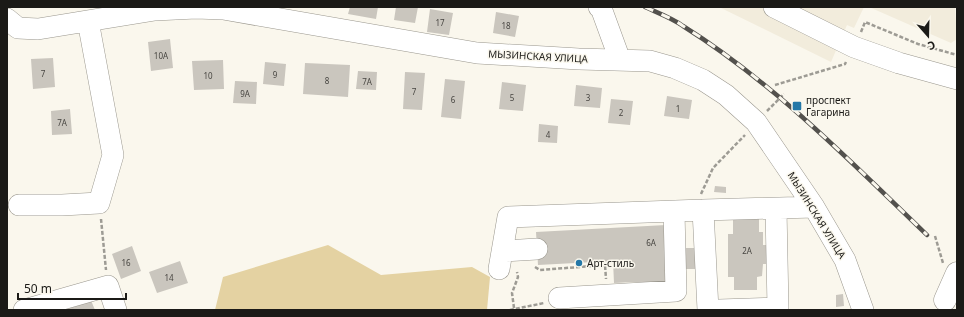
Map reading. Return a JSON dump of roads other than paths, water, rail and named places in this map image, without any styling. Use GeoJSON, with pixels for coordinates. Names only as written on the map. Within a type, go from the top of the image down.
{"type":"FeatureCollection","features":[{"type":"Feature","properties":{"kind":"street"},"geometry":{"type":"LineString","coordinates":[[599,7],[601,8],[620,60]]}},
{"type":"Feature","properties":{"kind":"street"},"geometry":{"type":"LineString","coordinates":[[774,7],[854,47],[899,63],[957,79]]}},
{"type":"Feature","properties":{"kind":"street","name":"МЫЗИНСКАЯ УЛИЦА"},"geometry":{"type":"LineString","coordinates":[[7,20],[18,28],[38,29],[155,10],[196,8],[223,9],[477,53],[579,59],[650,61],[676,68],[703,80],[726,95],[756,122],[814,207],[845,260],[862,310]]}},
{"type":"Feature","properties":{"kind":"street"},"geometry":{"type":"LineString","coordinates":[[19,205],[99,203],[113,156],[88,21]]}},
{"type":"Feature","properties":{"kind":"street"},"geometry":{"type":"LineString","coordinates":[[535,258],[500,260],[508,217],[814,207]]}},
{"type":"Feature","properties":{"kind":"street"},"geometry":{"type":"LineString","coordinates":[[719,310],[778,308],[776,209]]}},
{"type":"Feature","properties":{"kind":"street"},"geometry":{"type":"LineString","coordinates":[[703,210],[708,310]]}},
{"type":"Feature","properties":{"kind":"street"},"geometry":{"type":"LineString","coordinates":[[560,304],[676,291],[674,212]]}},
{"type":"Feature","properties":{"kind":"street"},"geometry":{"type":"LineString","coordinates":[[24,310],[108,286],[116,310]]}},
{"type":"Feature","properties":{"kind":"street"},"geometry":{"type":"LineString","coordinates":[[560,304],[626,305],[629,310]]}},
{"type":"Feature","properties":{"kind":"railway"},"geometry":{"type":"LineString","coordinates":[[645,7],[679,23],[749,72],[840,151],[927,235]]}},
{"type":"Feature","properties":{"kind":"place","name":"проспект Гагарина"},"geometry":{"type":"Point","coordinates":[797,106]}},
{"type":"Feature","properties":{"kind":"place","name":"Арт-стиль"},"geometry":{"type":"Point","coordinates":[579,263]}}]}
